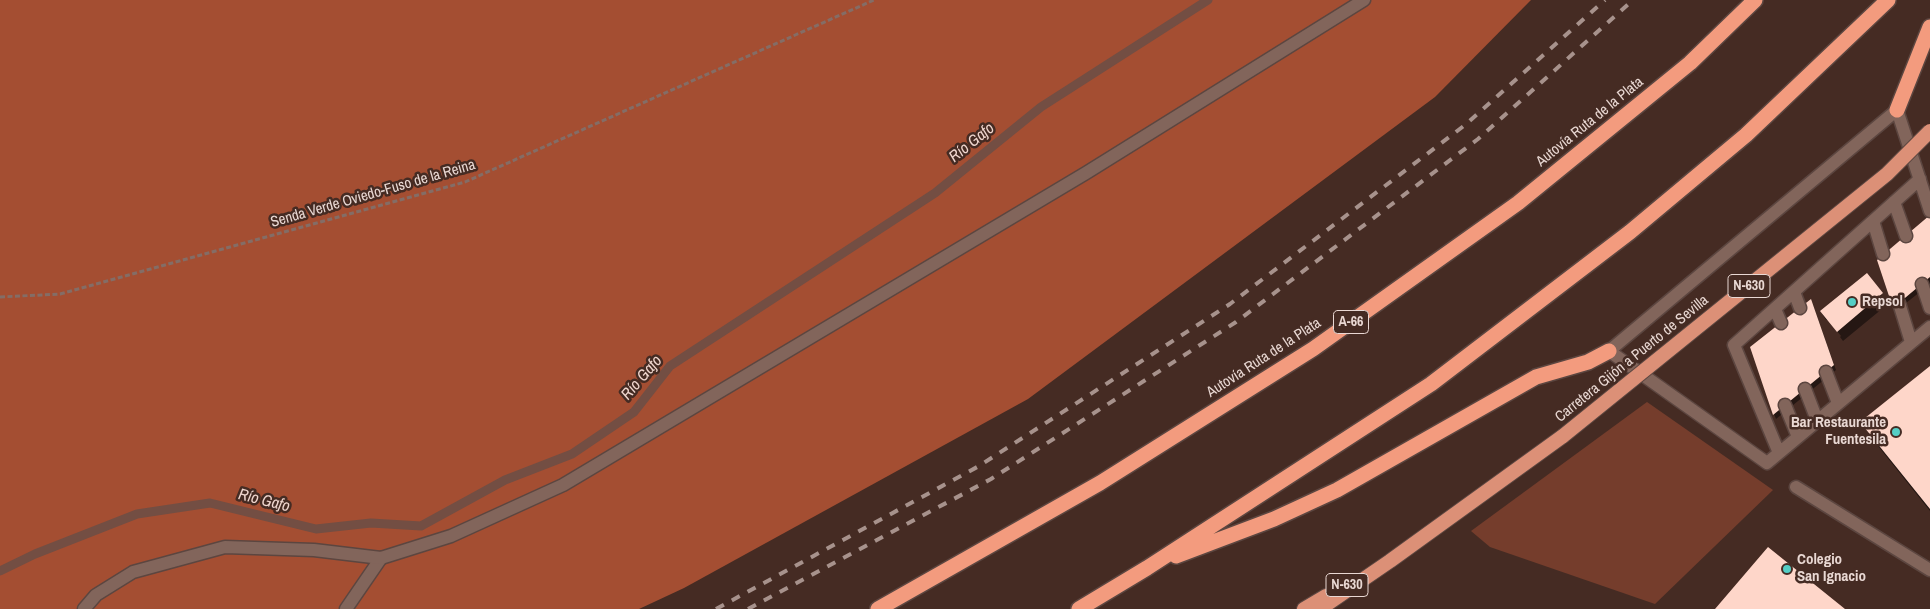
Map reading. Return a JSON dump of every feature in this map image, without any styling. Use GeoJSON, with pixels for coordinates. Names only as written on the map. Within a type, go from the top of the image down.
{"type":"FeatureCollection","features":[{"type":"Feature","properties":{"kind":"highway","name":"Autovía Ruta de la Plata"},"geometry":{"type":"LineString","coordinates":[[878,609],[1100,483],[1328,338],[1518,203],[1690,63],[1755,0]]}},
{"type":"Feature","properties":{"kind":"highway"},"geometry":{"type":"LineString","coordinates":[[1078,609],[1147,568],[1431,384],[1630,232],[1746,135],[1888,0]]}},
{"type":"Feature","properties":{"kind":"highway"},"geometry":{"type":"LineString","coordinates":[[1898,110],[1930,27]]}},
{"type":"Feature","properties":{"kind":"highway","name":"Carretera Gijón a Puerto de Sevilla"},"geometry":{"type":"LineString","coordinates":[[1320,609],[1563,436],[1888,174],[1930,131]]}},
{"type":"Feature","properties":{"kind":"highway"},"geometry":{"type":"LineString","coordinates":[[1147,568],[1274,519],[1337,490],[1536,377],[1588,362],[1609,351]]}},
{"type":"Feature","properties":{"kind":"highway","name":"Carretera Gijón a Puerto de Sevilla"},"geometry":{"type":"LineString","coordinates":[[1304,609],[1390,561]]}},
{"type":"Feature","properties":{"kind":"highway"},"geometry":{"type":"LineString","coordinates":[[872,609],[910,592]]}},
{"type":"Feature","properties":{"kind":"street"},"geometry":{"type":"LineString","coordinates":[[84,609],[96,594],[133,572],[225,547],[314,550],[381,558],[451,536],[563,485],[1086,174],[1364,0]]}},
{"type":"Feature","properties":{"kind":"street"},"geometry":{"type":"LineString","coordinates":[[1930,212],[1898,110],[1609,351],[1766,462],[1930,327]]}},
{"type":"Feature","properties":{"kind":"street"},"geometry":{"type":"LineString","coordinates":[[1778,453],[1734,345],[1920,179]]}},
{"type":"Feature","properties":{"kind":"street"},"geometry":{"type":"LineString","coordinates":[[1894,202],[1906,236]]}},
{"type":"Feature","properties":{"kind":"street"},"geometry":{"type":"LineString","coordinates":[[1873,221],[1883,254]]}},
{"type":"Feature","properties":{"kind":"street"},"geometry":{"type":"LineString","coordinates":[[1922,284],[1930,308]]}},
{"type":"Feature","properties":{"kind":"street"},"geometry":{"type":"LineString","coordinates":[[1794,292],[1800,308]]}},
{"type":"Feature","properties":{"kind":"street"},"geometry":{"type":"LineString","coordinates":[[1898,303],[1911,342]]}},
{"type":"Feature","properties":{"kind":"street"},"geometry":{"type":"LineString","coordinates":[[1775,308],[1781,323]]}},
{"type":"Feature","properties":{"kind":"street"},"geometry":{"type":"LineString","coordinates":[[1755,327],[1760,340]]}},
{"type":"Feature","properties":{"kind":"street"},"geometry":{"type":"LineString","coordinates":[[1826,372],[1838,403]]}},
{"type":"Feature","properties":{"kind":"street"},"geometry":{"type":"LineString","coordinates":[[1805,388],[1818,420]]}},
{"type":"Feature","properties":{"kind":"street"},"geometry":{"type":"LineString","coordinates":[[1785,405],[1798,437]]}},
{"type":"Feature","properties":{"kind":"street"},"geometry":{"type":"LineString","coordinates":[[1796,487],[1930,570]]}},
{"type":"Feature","properties":{"kind":"street"},"geometry":{"type":"LineString","coordinates":[[346,609],[381,558]]}},
{"type":"Feature","properties":{"kind":"path","name":"Senda Verde Oviedo-Fuso de la Reina"},"geometry":{"type":"LineString","coordinates":[[0,297],[60,294],[465,182],[874,0]]}},
{"type":"Feature","properties":{"kind":"shaded area"},"geometry":{"type":"Polygon","coordinates":[[[0,0],[1531,0],[1435,97],[1028,399],[684,588],[639,609],[0,609],[0,0]]]}},
{"type":"Feature","properties":{"kind":"shaded area"},"geometry":{"type":"Polygon","coordinates":[[[1647,402],[1773,490],[1655,604],[1490,547],[1471,531],[1647,402]]]}},
{"type":"Feature","properties":{"kind":"building"},"geometry":{"type":"Polygon","coordinates":[[[1930,215],[1930,277],[1893,308],[1877,260],[1930,215]]]}},
{"type":"Feature","properties":{"kind":"building","name":"Repsol"},"geometry":{"type":"Polygon","coordinates":[[[1867,273],[1883,293],[1837,332],[1820,311],[1867,273]]]}},
{"type":"Feature","properties":{"kind":"building"},"geometry":{"type":"Polygon","coordinates":[[[1811,299],[1834,365],[1773,415],[1750,347],[1811,299]]]}},
{"type":"Feature","properties":{"kind":"building"},"geometry":{"type":"Polygon","coordinates":[[[1930,366],[1930,509],[1860,422],[1930,366]]]}},
{"type":"Feature","properties":{"kind":"building"},"geometry":{"type":"Polygon","coordinates":[[[1768,547],[1845,609],[1715,609],[1768,547]]]}},
{"type":"Feature","properties":{"kind":"waterway","name":"Río Gafo"},"geometry":{"type":"LineString","coordinates":[[0,571],[35,554],[137,514],[210,503],[316,529],[371,523],[421,526],[505,480],[572,454],[634,412],[670,366],[935,193],[1041,107],[1208,0]]}},
{"type":"Feature","properties":{"kind":"railway"},"geometry":{"type":"LineString","coordinates":[[716,609],[979,466],[1230,304],[1465,125],[1605,0]]}},
{"type":"Feature","properties":{"kind":"railway"},"geometry":{"type":"LineString","coordinates":[[748,609],[991,479],[1236,322],[1478,139],[1633,0]]}},
{"type":"Feature","properties":{"kind":"place","name":"Repsol"},"geometry":{"type":"Point","coordinates":[1852,302]}},
{"type":"Feature","properties":{"kind":"place","name":"Bar Restaurante Fuentesila"},"geometry":{"type":"Point","coordinates":[1896,432]}},
{"type":"Feature","properties":{"kind":"place","name":"Colegio San Ignacio"},"geometry":{"type":"Point","coordinates":[1787,569]}}]}
